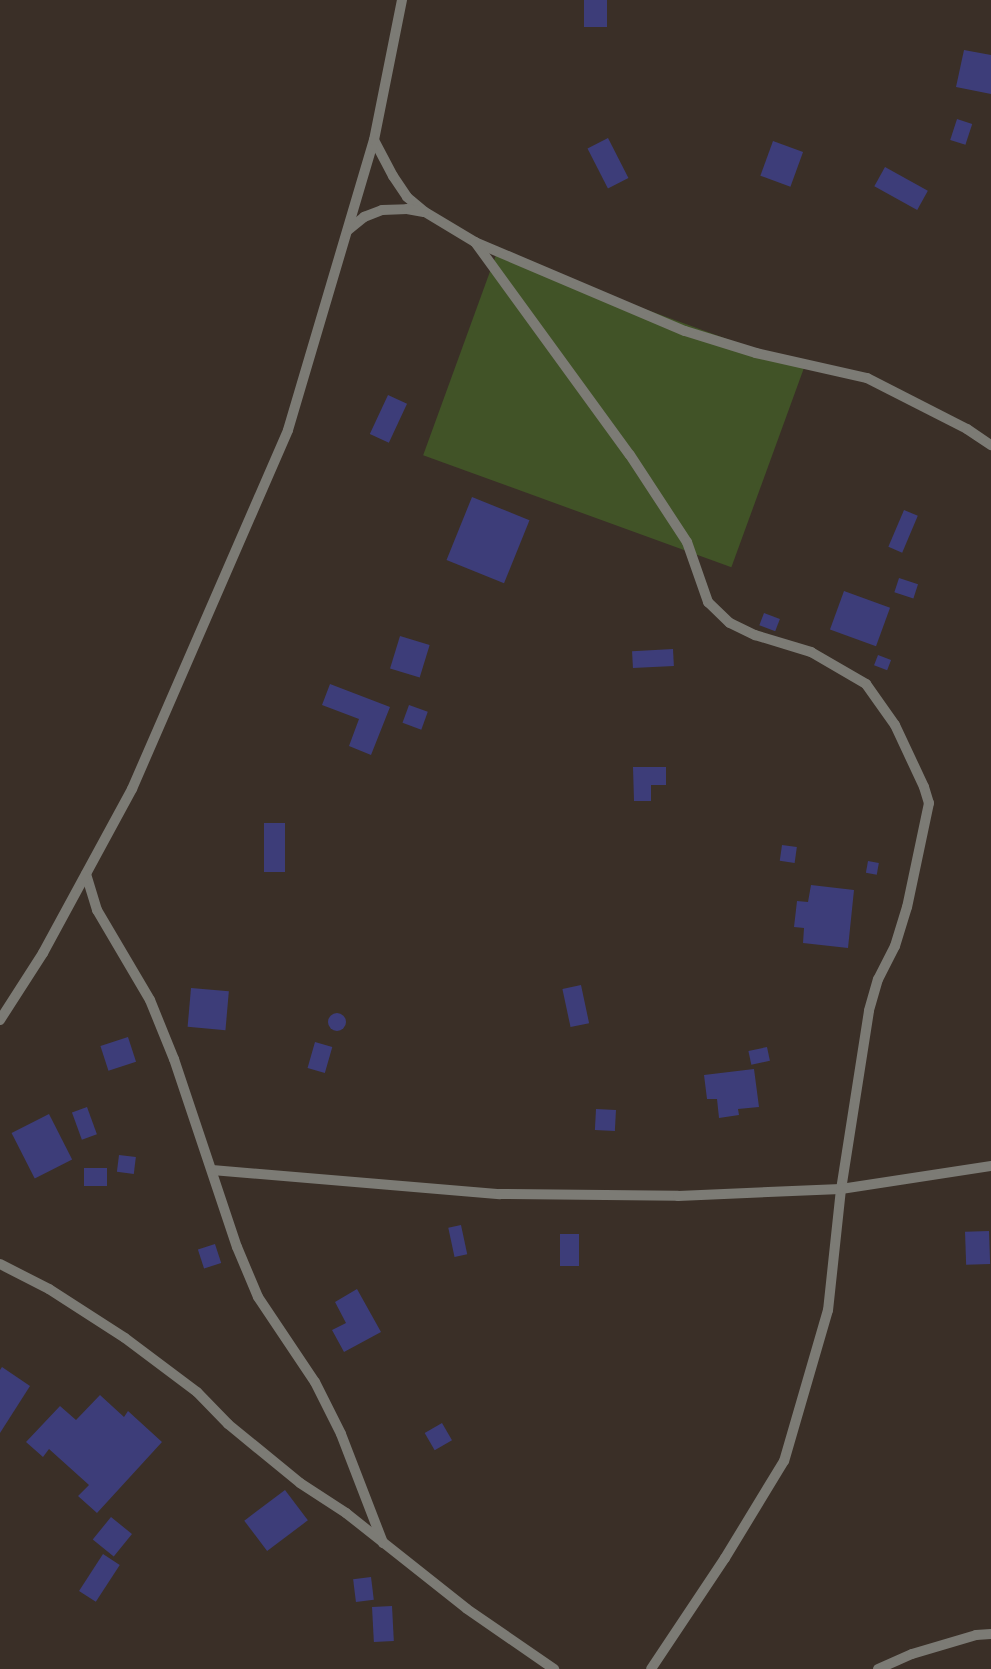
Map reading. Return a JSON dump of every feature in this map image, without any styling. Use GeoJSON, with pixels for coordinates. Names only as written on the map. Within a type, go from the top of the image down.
{"type":"FeatureCollection","features":[{"type":"Feature","properties":{"kind":"street"},"geometry":{"type":"LineString","coordinates":[[0,1020],[43,953],[132,789],[288,430],[374,140],[402,0]]}},
{"type":"Feature","properties":{"kind":"street"},"geometry":{"type":"LineString","coordinates":[[374,140],[393,176],[407,197],[425,212],[475,242],[685,331],[756,353],[867,378],[967,429],[991,445]]}},
{"type":"Feature","properties":{"kind":"street"},"geometry":{"type":"LineString","coordinates":[[348,230],[364,217],[382,210],[407,209],[425,212]]}},
{"type":"Feature","properties":{"kind":"street"},"geometry":{"type":"LineString","coordinates":[[475,242],[630,455],[687,542],[708,602],[730,623],[755,635],[811,652],[866,684],[895,725],[924,787],[929,803],[906,907],[895,946],[878,979],[869,1011],[841,1189],[828,1310],[784,1461],[725,1558],[652,1669]]}},
{"type":"Feature","properties":{"kind":"street"},"geometry":{"type":"LineString","coordinates":[[86,874],[97,910],[150,1000],[212,1170],[237,1247],[258,1297],[315,1382],[340,1434],[383,1543]]}},
{"type":"Feature","properties":{"kind":"street"},"geometry":{"type":"LineString","coordinates":[[212,1170],[500,1194],[678,1196],[841,1189],[991,1166]]}},
{"type":"Feature","properties":{"kind":"street"},"geometry":{"type":"LineString","coordinates":[[0,1264],[49,1289],[124,1338],[197,1392],[228,1424],[300,1483],[346,1513],[467,1609],[554,1669]]}},
{"type":"Feature","properties":{"kind":"street"},"geometry":{"type":"LineString","coordinates":[[878,1669],[912,1654],[976,1635],[991,1634]]}},
{"type":"Feature","properties":{"kind":"green space"},"geometry":{"type":"Polygon","coordinates":[[[496,255],[804,367],[731,567],[423,455],[496,255]]]}},
{"type":"Feature","properties":{"kind":"building"},"geometry":{"type":"Polygon","coordinates":[[[584,0],[607,0],[607,27],[584,27],[584,0]]]}},
{"type":"Feature","properties":{"kind":"building"},"geometry":{"type":"Polygon","coordinates":[[[964,50],[991,55],[991,94],[956,87],[964,50]]]}},
{"type":"Feature","properties":{"kind":"building"},"geometry":{"type":"Polygon","coordinates":[[[957,119],[972,124],[965,145],[950,140],[957,119]]]}},
{"type":"Feature","properties":{"kind":"building"},"geometry":{"type":"Polygon","coordinates":[[[608,138],[628,178],[608,189],[588,148],[608,138]]]}},
{"type":"Feature","properties":{"kind":"building"},"geometry":{"type":"Polygon","coordinates":[[[773,141],[803,152],[790,187],[760,176],[773,141]]]}},
{"type":"Feature","properties":{"kind":"building"},"geometry":{"type":"Polygon","coordinates":[[[885,167],[928,191],[917,210],[874,186],[885,167]]]}},
{"type":"Feature","properties":{"kind":"building"},"geometry":{"type":"Polygon","coordinates":[[[388,395],[407,404],[389,443],[370,434],[388,395]]]}},
{"type":"Feature","properties":{"kind":"building"},"geometry":{"type":"Polygon","coordinates":[[[472,497],[529,520],[504,583],[447,560],[472,497]]]}},
{"type":"Feature","properties":{"kind":"building"},"geometry":{"type":"Polygon","coordinates":[[[904,510],[918,516],[902,553],[888,547],[904,510]]]}},
{"type":"Feature","properties":{"kind":"building"},"geometry":{"type":"Polygon","coordinates":[[[899,578],[918,584],[913,598],[894,592],[899,578]]]}},
{"type":"Feature","properties":{"kind":"building"},"geometry":{"type":"Polygon","coordinates":[[[844,591],[890,608],[876,646],[830,630],[844,591]]]}},
{"type":"Feature","properties":{"kind":"building"},"geometry":{"type":"Polygon","coordinates":[[[764,613],[780,619],[775,631],[759,625],[764,613]]]}},
{"type":"Feature","properties":{"kind":"building"},"geometry":{"type":"Polygon","coordinates":[[[400,636],[430,645],[420,678],[390,669],[400,636]]]}},
{"type":"Feature","properties":{"kind":"building"},"geometry":{"type":"Polygon","coordinates":[[[673,649],[674,666],[633,668],[632,651],[673,649]]]}},
{"type":"Feature","properties":{"kind":"building"},"geometry":{"type":"Polygon","coordinates":[[[878,655],[891,660],[887,670],[874,665],[878,655]]]}},
{"type":"Feature","properties":{"kind":"building"},"geometry":{"type":"Polygon","coordinates":[[[330,684],[390,707],[371,755],[349,746],[359,719],[322,705],[330,684]]]}},
{"type":"Feature","properties":{"kind":"building"},"geometry":{"type":"Polygon","coordinates":[[[409,705],[428,712],[421,730],[403,723],[409,705]]]}},
{"type":"Feature","properties":{"kind":"building"},"geometry":{"type":"Polygon","coordinates":[[[633,767],[666,767],[666,785],[651,785],[651,801],[634,801],[633,767]]]}},
{"type":"Feature","properties":{"kind":"building"},"geometry":{"type":"Polygon","coordinates":[[[264,823],[285,823],[285,872],[264,872],[264,823]]]}},
{"type":"Feature","properties":{"kind":"building"},"geometry":{"type":"Polygon","coordinates":[[[782,845],[797,847],[795,863],[780,861],[782,845]]]}},
{"type":"Feature","properties":{"kind":"building"},"geometry":{"type":"Polygon","coordinates":[[[868,861],[879,863],[877,875],[866,873],[868,861]]]}},
{"type":"Feature","properties":{"kind":"building"},"geometry":{"type":"Polygon","coordinates":[[[811,885],[854,890],[848,948],[803,943],[804,928],[794,927],[797,901],[808,902],[811,885]]]}},
{"type":"Feature","properties":{"kind":"building"},"geometry":{"type":"Polygon","coordinates":[[[581,985],[589,1023],[571,1027],[562,989],[581,985]]]}},
{"type":"Feature","properties":{"kind":"building"},"geometry":{"type":"Polygon","coordinates":[[[191,988],[229,991],[225,1030],[188,1027],[191,988]]]}},
{"type":"Feature","properties":{"kind":"building"},"geometry":{"type":"Polygon","coordinates":[[[333,1013],[341,1013],[346,1018],[344,1029],[333,1031],[328,1026],[328,1018],[333,1013]]]}},
{"type":"Feature","properties":{"kind":"building"},"geometry":{"type":"Polygon","coordinates":[[[128,1037],[136,1062],[108,1071],[100,1046],[128,1037]]]}},
{"type":"Feature","properties":{"kind":"building"},"geometry":{"type":"Polygon","coordinates":[[[315,1042],[332,1047],[325,1073],[308,1068],[315,1042]]]}},
{"type":"Feature","properties":{"kind":"building"},"geometry":{"type":"Polygon","coordinates":[[[767,1047],[770,1061],[751,1065],[748,1051],[767,1047]]]}},
{"type":"Feature","properties":{"kind":"building"},"geometry":{"type":"Polygon","coordinates":[[[754,1069],[759,1107],[738,1109],[739,1115],[719,1118],[717,1099],[707,1099],[704,1075],[754,1069]]]}},
{"type":"Feature","properties":{"kind":"building"},"geometry":{"type":"Polygon","coordinates":[[[87,1107],[97,1134],[82,1140],[72,1112],[87,1107]]]}},
{"type":"Feature","properties":{"kind":"building"},"geometry":{"type":"Polygon","coordinates":[[[596,1109],[616,1110],[615,1131],[595,1130],[596,1109]]]}},
{"type":"Feature","properties":{"kind":"building"},"geometry":{"type":"Polygon","coordinates":[[[49,1114],[72,1159],[35,1179],[12,1133],[49,1114]]]}},
{"type":"Feature","properties":{"kind":"building"},"geometry":{"type":"Polygon","coordinates":[[[119,1155],[136,1157],[134,1174],[117,1172],[119,1155]]]}},
{"type":"Feature","properties":{"kind":"building"},"geometry":{"type":"Polygon","coordinates":[[[84,1168],[107,1168],[107,1186],[84,1186],[84,1168]]]}},
{"type":"Feature","properties":{"kind":"building"},"geometry":{"type":"Polygon","coordinates":[[[461,1225],[467,1254],[455,1257],[448,1228],[461,1225]]]}},
{"type":"Feature","properties":{"kind":"building"},"geometry":{"type":"Polygon","coordinates":[[[989,1231],[990,1264],[966,1265],[965,1232],[989,1231]]]}},
{"type":"Feature","properties":{"kind":"building"},"geometry":{"type":"Polygon","coordinates":[[[560,1234],[579,1234],[579,1266],[560,1266],[560,1234]]]}},
{"type":"Feature","properties":{"kind":"building"},"geometry":{"type":"Polygon","coordinates":[[[215,1244],[221,1263],[204,1269],[198,1250],[215,1244]]]}},
{"type":"Feature","properties":{"kind":"building"},"geometry":{"type":"Polygon","coordinates":[[[357,1289],[381,1332],[344,1352],[332,1330],[346,1323],[335,1302],[357,1289]]]}},
{"type":"Feature","properties":{"kind":"building"},"geometry":{"type":"Polygon","coordinates":[[[2,1367],[30,1386],[0,1433],[0,1370],[2,1367]]]}},
{"type":"Feature","properties":{"kind":"building"},"geometry":{"type":"Polygon","coordinates":[[[100,1395],[124,1417],[128,1411],[162,1442],[97,1513],[78,1496],[89,1485],[49,1449],[43,1457],[26,1442],[60,1406],[76,1420],[100,1395]]]}},
{"type":"Feature","properties":{"kind":"building"},"geometry":{"type":"Polygon","coordinates":[[[442,1423],[452,1440],[435,1450],[425,1433],[442,1423]]]}},
{"type":"Feature","properties":{"kind":"building"},"geometry":{"type":"Polygon","coordinates":[[[285,1490],[308,1520],[267,1551],[244,1521],[285,1490]]]}},
{"type":"Feature","properties":{"kind":"building"},"geometry":{"type":"Polygon","coordinates":[[[111,1517],[132,1534],[114,1557],[93,1540],[111,1517]]]}},
{"type":"Feature","properties":{"kind":"building"},"geometry":{"type":"Polygon","coordinates":[[[103,1554],[120,1565],[96,1602],[79,1591],[103,1554]]]}},
{"type":"Feature","properties":{"kind":"building"},"geometry":{"type":"Polygon","coordinates":[[[371,1577],[374,1600],[356,1602],[353,1579],[371,1577]]]}},
{"type":"Feature","properties":{"kind":"building"},"geometry":{"type":"Polygon","coordinates":[[[392,1606],[394,1641],[374,1642],[372,1607],[392,1606]]]}}]}
